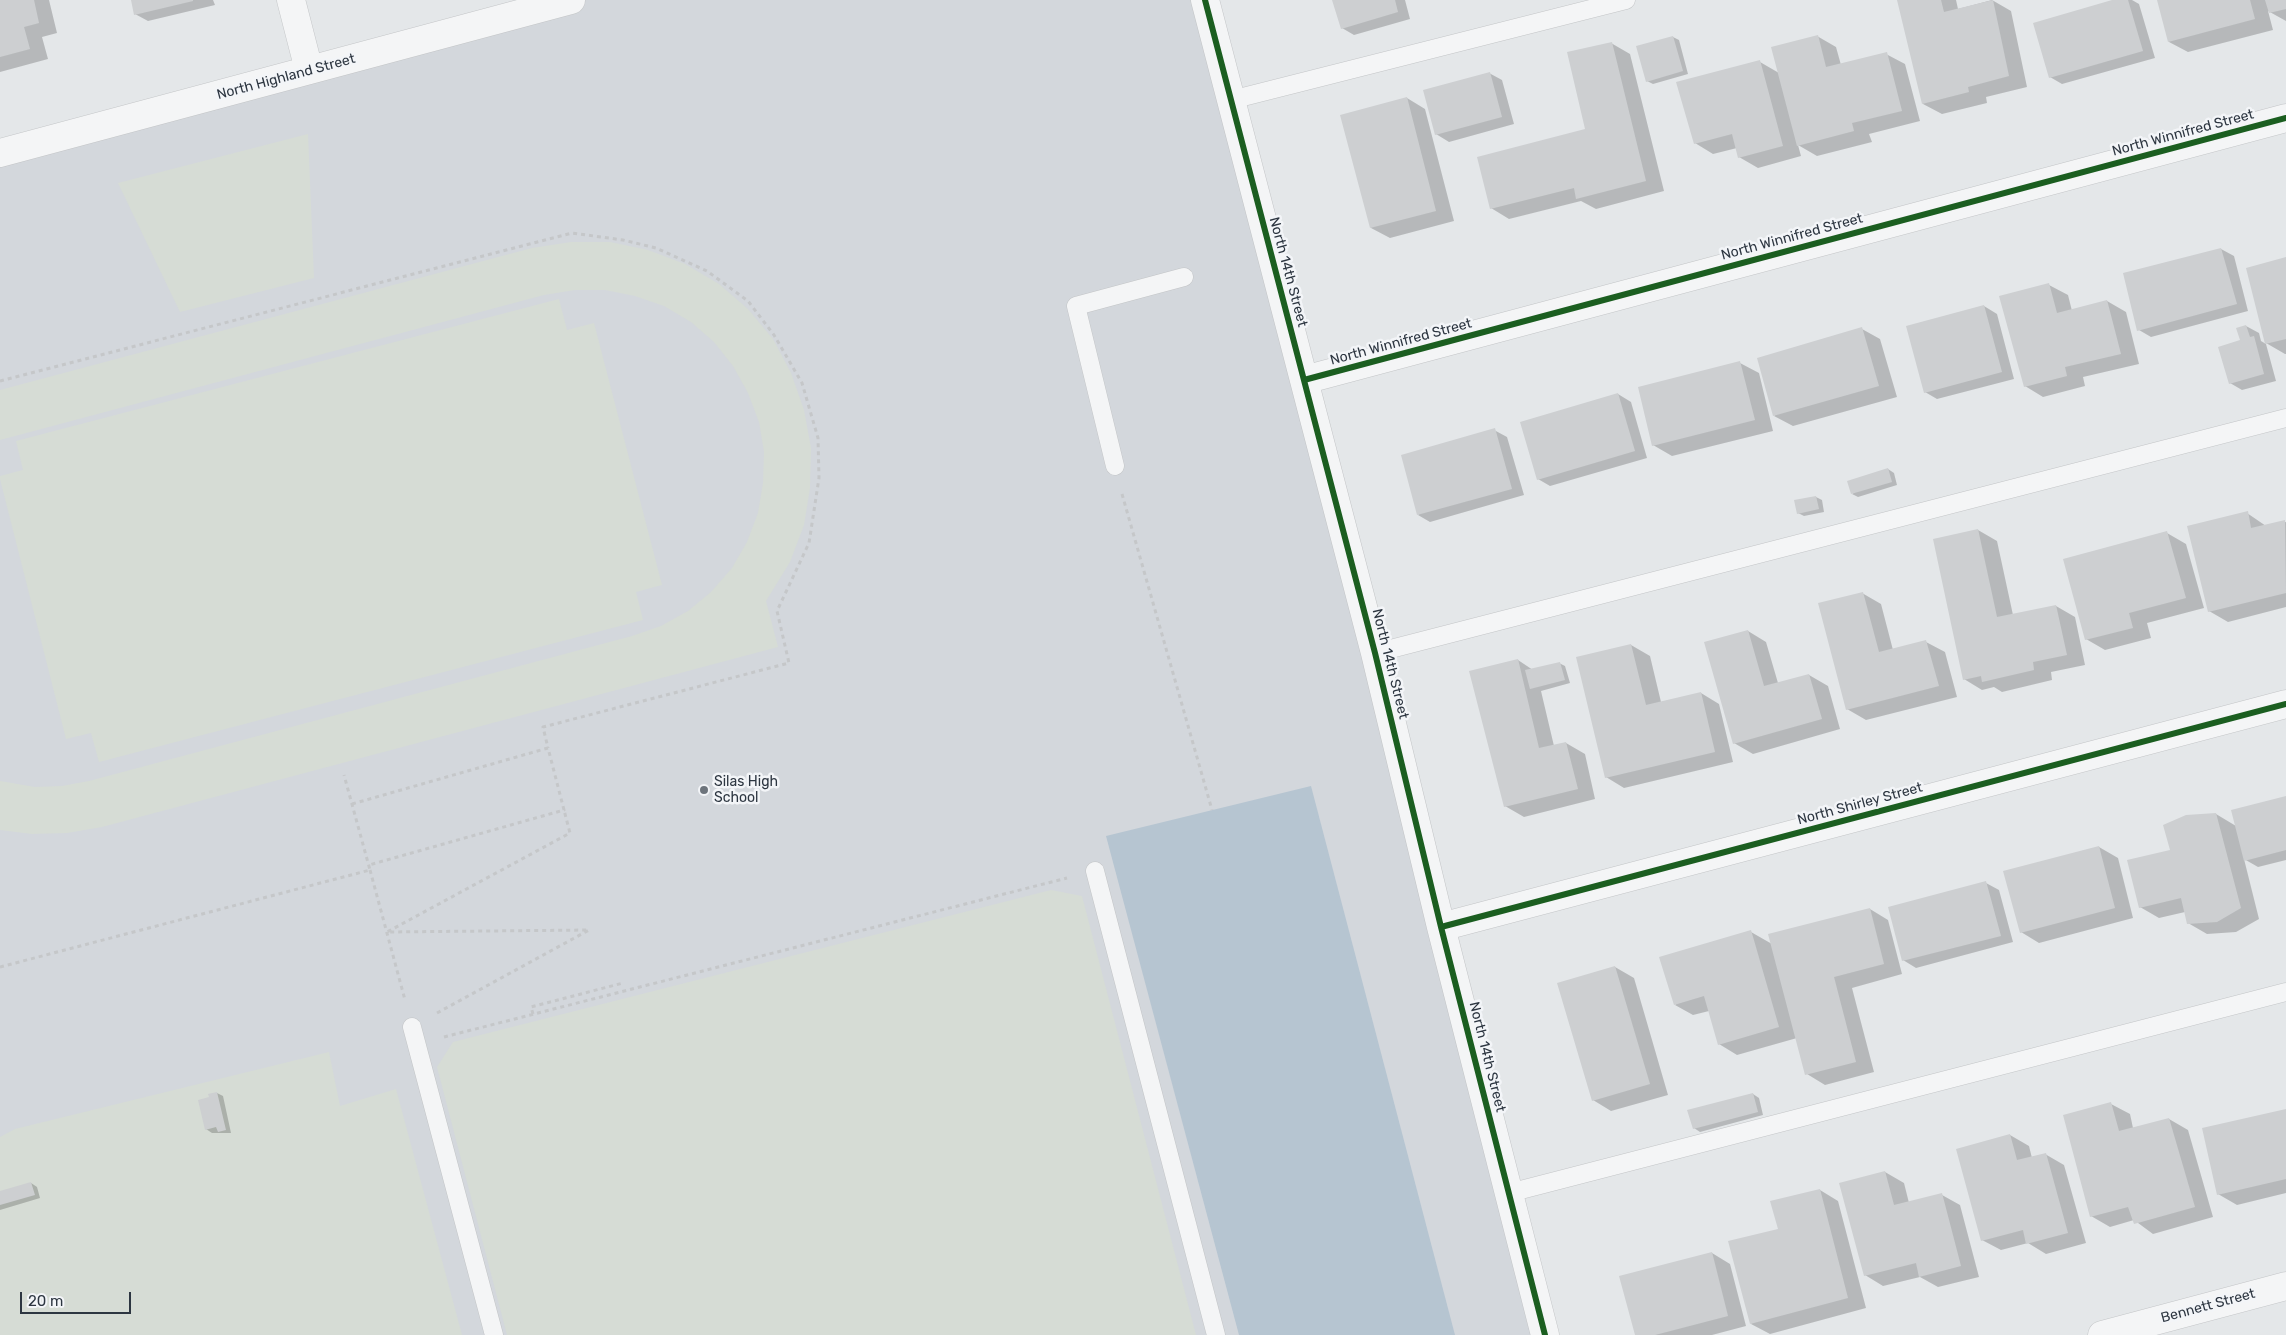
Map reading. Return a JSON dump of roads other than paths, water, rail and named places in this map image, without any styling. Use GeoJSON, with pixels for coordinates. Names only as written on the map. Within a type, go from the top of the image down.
{"type":"FeatureCollection","features":[{"type":"Feature","properties":{"kind":"street"},"geometry":{"type":"LineString","coordinates":[[291,0],[309,70]]}},
{"type":"Feature","properties":{"kind":"street","name":"North Highland Street"},"geometry":{"type":"LineString","coordinates":[[0,153],[572,0]]}},
{"type":"Feature","properties":{"kind":"street","name":"North 14th Street"},"geometry":{"type":"LineString","coordinates":[[1205,0],[1375,654],[1441,927],[1545,1335]]}},
{"type":"Feature","properties":{"kind":"street","name":"North Winnifred Street"},"geometry":{"type":"LineString","coordinates":[[1304,380],[2286,118]]}},
{"type":"Feature","properties":{"kind":"street","name":"North Shirley Street"},"geometry":{"type":"LineString","coordinates":[[1441,927],[2286,704]]}},
{"type":"Feature","properties":{"kind":"street","name":"Bennett Street"},"geometry":{"type":"LineString","coordinates":[[2102,1335],[2286,1286]]}},
{"type":"Feature","properties":{"kind":"lane"},"geometry":{"type":"LineString","coordinates":[[1231,100],[1626,0]]}},
{"type":"Feature","properties":{"kind":"lane"},"geometry":{"type":"LineString","coordinates":[[1115,466],[1076,306],[1184,277]]}},
{"type":"Feature","properties":{"kind":"lane"},"geometry":{"type":"LineString","coordinates":[[1375,654],[2286,418]]}},
{"type":"Feature","properties":{"kind":"lane"},"geometry":{"type":"LineString","coordinates":[[1095,872],[1216,1335]]}},
{"type":"Feature","properties":{"kind":"lane"},"geometry":{"type":"LineString","coordinates":[[1509,1193],[2286,992]]}},
{"type":"Feature","properties":{"kind":"lane"},"geometry":{"type":"LineString","coordinates":[[412,1027],[494,1335]]}},
{"type":"Feature","properties":{"kind":"water"},"geometry":{"type":"Polygon","coordinates":[[[1311,786],[1455,1335],[1239,1335],[1106,836],[1311,786]]]}},
{"type":"Feature","properties":{"kind":"place","name":"Silas High School"},"geometry":{"type":"Point","coordinates":[704,790]}}]}
